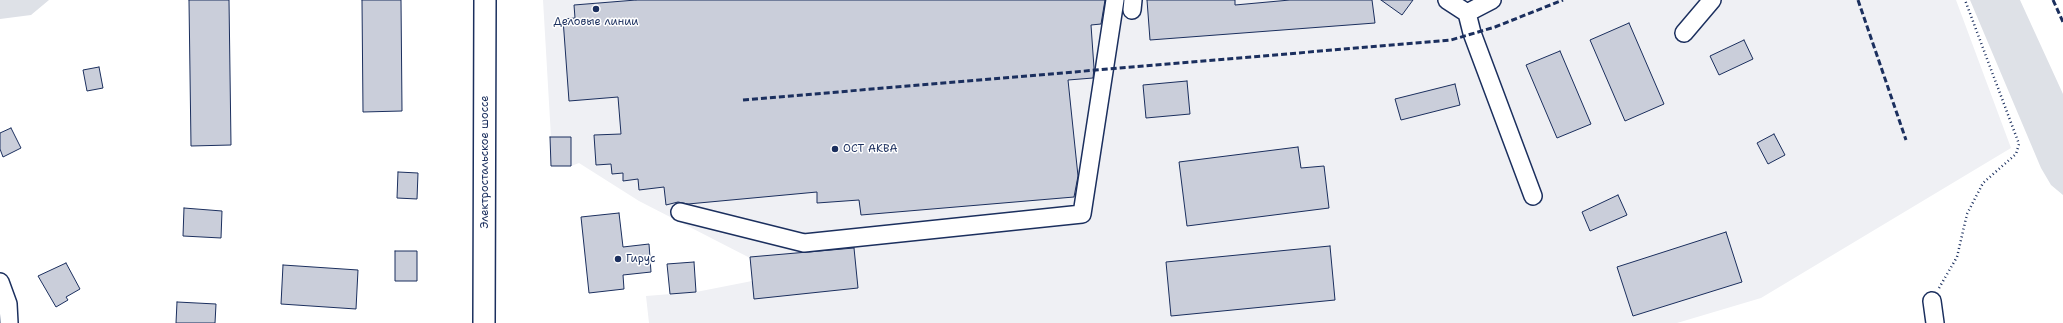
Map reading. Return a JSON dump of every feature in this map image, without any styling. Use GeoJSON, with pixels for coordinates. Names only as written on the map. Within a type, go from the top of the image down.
{"type":"FeatureCollection","features":[{"type":"Feature","properties":{"kind":"main road","name":"Электростальское шоссе"},"geometry":{"type":"LineString","coordinates":[[484,323],[485,0]]}},
{"type":"Feature","properties":{"kind":"street"},"geometry":{"type":"LineString","coordinates":[[680,212],[804,243],[1082,214],[1115,0]]}},
{"type":"Feature","properties":{"kind":"street"},"geometry":{"type":"LineString","coordinates":[[1447,0],[1467,13],[1472,33],[1533,196]]}},
{"type":"Feature","properties":{"kind":"street"},"geometry":{"type":"LineString","coordinates":[[1467,13],[1492,0]]}},
{"type":"Feature","properties":{"kind":"street"},"geometry":{"type":"LineString","coordinates":[[1684,33],[1712,0]]}},
{"type":"Feature","properties":{"kind":"street"},"geometry":{"type":"LineString","coordinates":[[0,282],[8,304],[9,323]]}},
{"type":"Feature","properties":{"kind":"street"},"geometry":{"type":"LineString","coordinates":[[1932,301],[1935,323]]}},
{"type":"Feature","properties":{"kind":"path"},"geometry":{"type":"LineString","coordinates":[[1932,301],[1934,294],[1944,282],[1957,257],[1967,214],[1983,183],[2016,154],[2019,144],[1965,0]]}},
{"type":"Feature","properties":{"kind":"shaded area"},"geometry":{"type":"Polygon","coordinates":[[[0,0],[49,0],[31,15],[0,19],[0,0]]]}},
{"type":"Feature","properties":{"kind":"shaded area"},"geometry":{"type":"Polygon","coordinates":[[[543,0],[1956,0],[2011,148],[1761,298],[1677,323],[649,323],[646,296],[696,292],[752,281],[750,258],[639,201],[579,163],[571,166],[571,137],[551,137],[543,0]]]}},
{"type":"Feature","properties":{"kind":"shaded area"},"geometry":{"type":"Polygon","coordinates":[[[1970,0],[2020,0],[2063,94],[2063,195],[2051,185],[2041,168],[1970,0]]]}},
{"type":"Feature","properties":{"kind":"building"},"geometry":{"type":"Polygon","coordinates":[[[189,0],[229,0],[231,145],[191,146],[189,0]]]}},
{"type":"Feature","properties":{"kind":"building"},"geometry":{"type":"Polygon","coordinates":[[[362,0],[401,0],[402,111],[363,112],[362,0]]]}},
{"type":"Feature","properties":{"kind":"building"},"geometry":{"type":"Polygon","coordinates":[[[636,0],[1105,0],[1101,24],[1091,25],[1094,68],[1093,78],[1068,80],[1078,176],[1074,197],[861,215],[859,200],[817,203],[817,192],[688,204],[678,202],[666,205],[664,187],[639,190],[638,179],[623,181],[623,173],[612,174],[611,164],[596,165],[594,135],[621,134],[618,97],[569,101],[563,19],[575,18],[574,5],[636,0]]]}},
{"type":"Feature","properties":{"kind":"building"},"geometry":{"type":"Polygon","coordinates":[[[1147,0],[1235,0],[1235,5],[1290,0],[1372,0],[1375,23],[1150,40],[1147,0]]]}},
{"type":"Feature","properties":{"kind":"building"},"geometry":{"type":"Polygon","coordinates":[[[1381,0],[1413,0],[1402,15],[1381,0]]]}},
{"type":"Feature","properties":{"kind":"building"},"geometry":{"type":"Polygon","coordinates":[[[1629,23],[1664,104],[1625,121],[1590,40],[1629,23]]]}},
{"type":"Feature","properties":{"kind":"building"},"geometry":{"type":"Polygon","coordinates":[[[1744,40],[1753,59],[1719,75],[1710,56],[1744,40]]]}},
{"type":"Feature","properties":{"kind":"building"},"geometry":{"type":"Polygon","coordinates":[[[1560,51],[1591,124],[1557,138],[1526,65],[1560,51]]]}},
{"type":"Feature","properties":{"kind":"building"},"geometry":{"type":"Polygon","coordinates":[[[99,67],[103,88],[87,91],[83,70],[99,67]]]}},
{"type":"Feature","properties":{"kind":"building"},"geometry":{"type":"Polygon","coordinates":[[[1187,81],[1190,114],[1146,118],[1143,85],[1187,81]]]}},
{"type":"Feature","properties":{"kind":"building"},"geometry":{"type":"Polygon","coordinates":[[[1455,84],[1460,105],[1401,120],[1395,99],[1455,84]]]}},
{"type":"Feature","properties":{"kind":"building"},"geometry":{"type":"Polygon","coordinates":[[[11,128],[21,148],[3,157],[0,149],[0,133],[11,128]]]}},
{"type":"Feature","properties":{"kind":"building"},"geometry":{"type":"Polygon","coordinates":[[[1774,134],[1785,155],[1768,164],[1757,143],[1774,134]]]}},
{"type":"Feature","properties":{"kind":"building"},"geometry":{"type":"Polygon","coordinates":[[[550,137],[571,137],[571,166],[551,166],[550,137]]]}},
{"type":"Feature","properties":{"kind":"building"},"geometry":{"type":"Polygon","coordinates":[[[1298,147],[1301,168],[1324,166],[1329,208],[1187,226],[1179,162],[1298,147]]]}},
{"type":"Feature","properties":{"kind":"building"},"geometry":{"type":"Polygon","coordinates":[[[398,172],[418,173],[417,199],[397,198],[398,172]]]}},
{"type":"Feature","properties":{"kind":"building"},"geometry":{"type":"Polygon","coordinates":[[[1618,195],[1627,215],[1590,231],[1582,212],[1618,195]]]}},
{"type":"Feature","properties":{"kind":"building"},"geometry":{"type":"Polygon","coordinates":[[[184,208],[222,211],[221,238],[183,236],[184,208]]]}},
{"type":"Feature","properties":{"kind":"building","name":"Гирус"},"geometry":{"type":"Polygon","coordinates":[[[619,213],[623,247],[649,244],[651,272],[623,275],[624,289],[589,293],[581,217],[619,213]]]}},
{"type":"Feature","properties":{"kind":"building"},"geometry":{"type":"Polygon","coordinates":[[[1726,232],[1742,282],[1633,316],[1617,267],[1726,232]]]}},
{"type":"Feature","properties":{"kind":"building"},"geometry":{"type":"Polygon","coordinates":[[[1330,246],[1335,300],[1171,316],[1166,262],[1330,246]]]}},
{"type":"Feature","properties":{"kind":"building"},"geometry":{"type":"Polygon","coordinates":[[[854,248],[858,288],[754,299],[750,257],[854,248]]]}},
{"type":"Feature","properties":{"kind":"building"},"geometry":{"type":"Polygon","coordinates":[[[395,251],[417,251],[417,281],[395,281],[395,251]]]}},
{"type":"Feature","properties":{"kind":"building"},"geometry":{"type":"Polygon","coordinates":[[[694,262],[696,292],[670,294],[667,264],[694,262]]]}},
{"type":"Feature","properties":{"kind":"building"},"geometry":{"type":"Polygon","coordinates":[[[66,263],[80,289],[66,297],[68,300],[56,307],[38,276],[66,263]]]}},
{"type":"Feature","properties":{"kind":"building"},"geometry":{"type":"Polygon","coordinates":[[[283,265],[358,270],[356,309],[281,304],[283,265]]]}},
{"type":"Feature","properties":{"kind":"building"},"geometry":{"type":"Polygon","coordinates":[[[177,302],[216,304],[215,323],[176,323],[177,302]]]}},
{"type":"Feature","properties":{"kind":"railway"},"geometry":{"type":"LineString","coordinates":[[743,100],[1451,40],[1495,27],[1563,0]]}},
{"type":"Feature","properties":{"kind":"railway"},"geometry":{"type":"LineString","coordinates":[[1858,0],[1906,140]]}},
{"type":"Feature","properties":{"kind":"railway"},"geometry":{"type":"LineString","coordinates":[[2053,0],[2063,22]]}},
{"type":"Feature","properties":{"kind":"place","name":"Деловые линии"},"geometry":{"type":"Point","coordinates":[596,9]}},
{"type":"Feature","properties":{"kind":"place","name":"ОСТ АКВА"},"geometry":{"type":"Point","coordinates":[835,149]}},
{"type":"Feature","properties":{"kind":"place","name":"Гирус"},"geometry":{"type":"Point","coordinates":[618,259]}}]}
